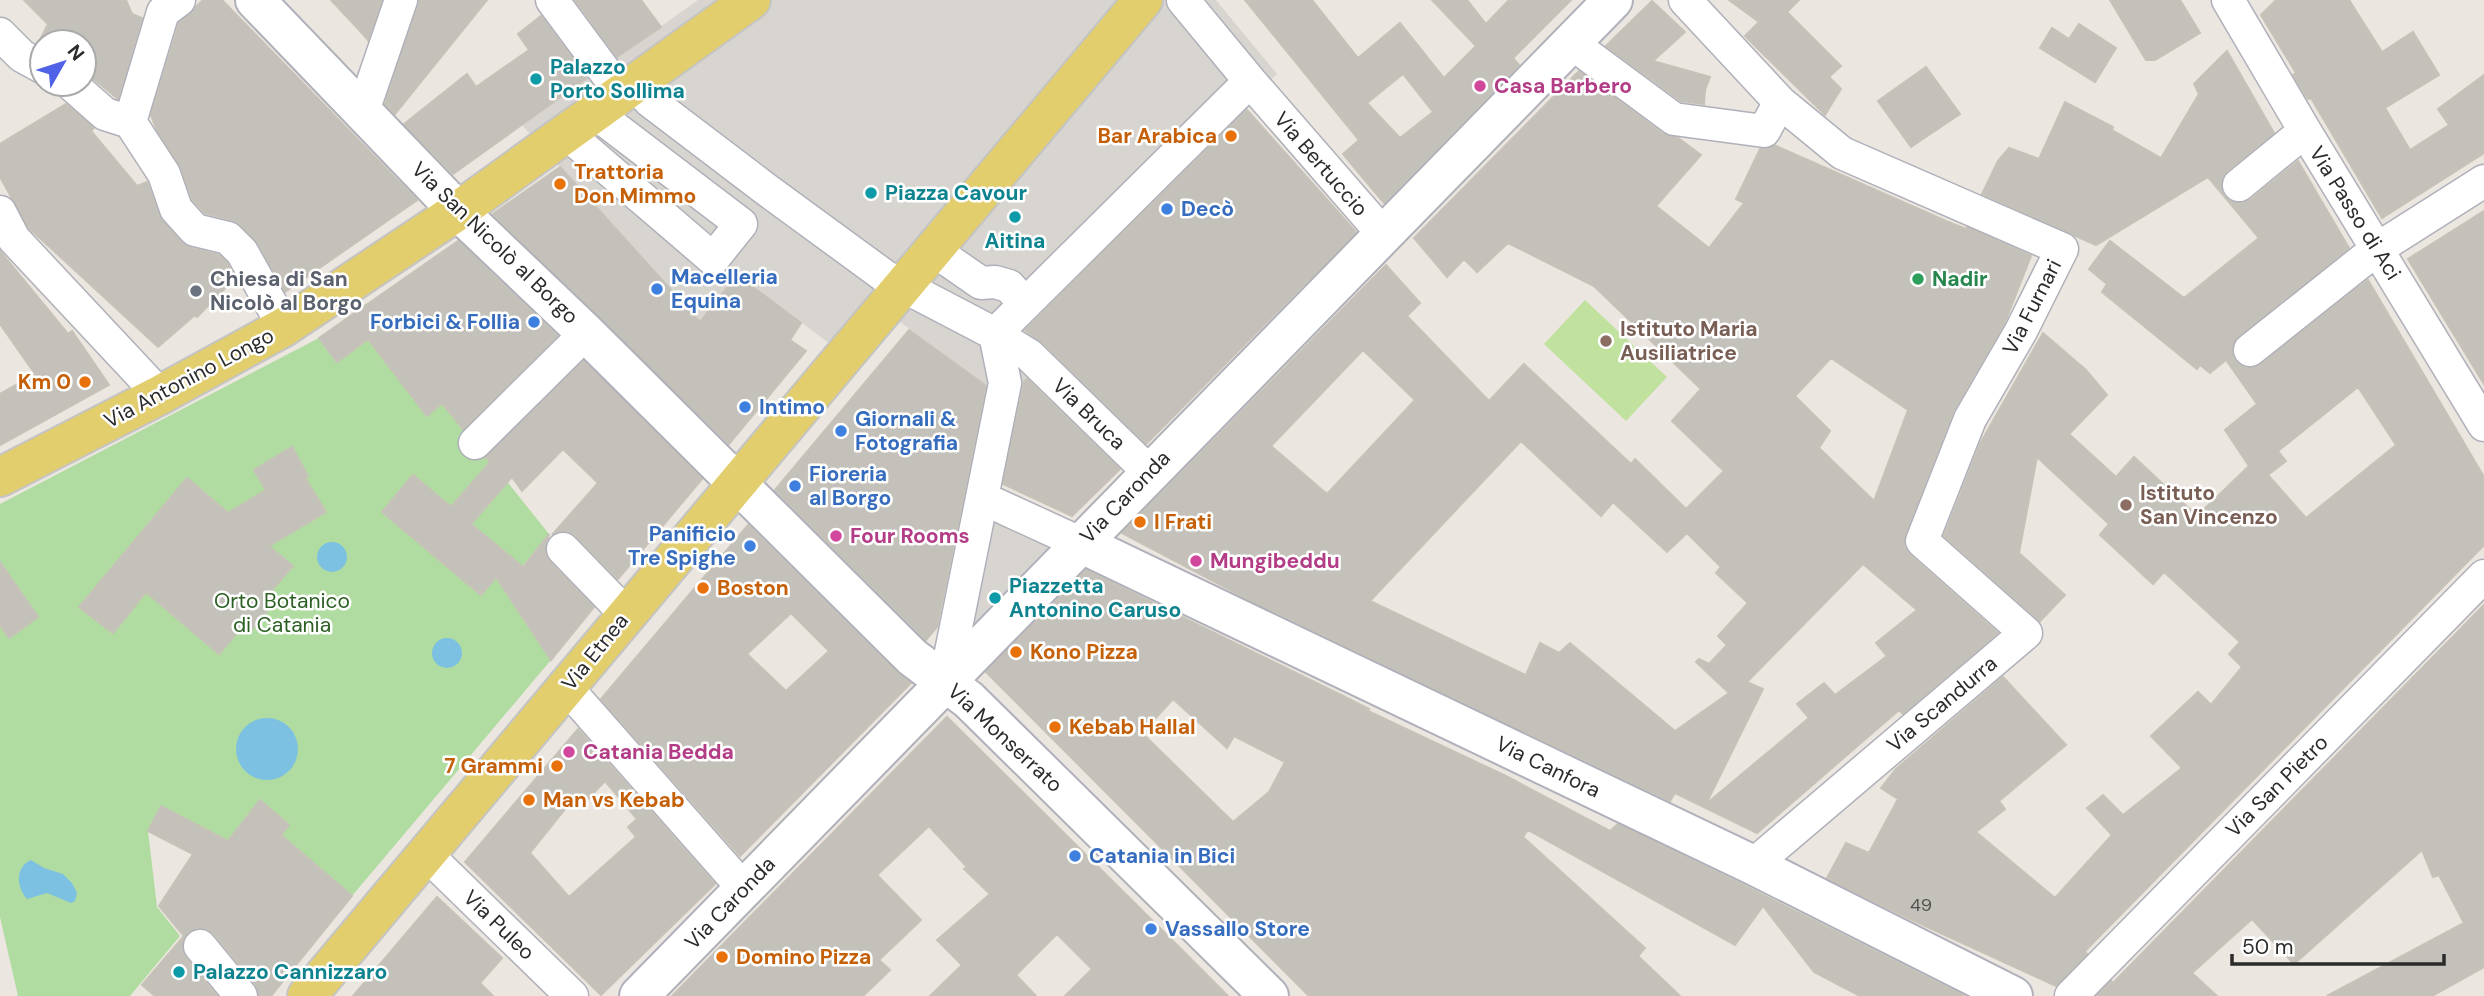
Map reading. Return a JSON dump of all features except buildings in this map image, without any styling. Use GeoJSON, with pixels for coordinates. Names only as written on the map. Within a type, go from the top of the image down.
{"type":"FeatureCollection","features":[{"type":"Feature","properties":{"kind":"main road","name":"Via San Nicolò al Borgo"},"geometry":{"type":"LineString","coordinates":[[254,0],[458,211],[738,483]]}},
{"type":"Feature","properties":{"kind":"main road","name":"Via Antonino Longo"},"geometry":{"type":"LineString","coordinates":[[0,477],[160,395],[284,327],[458,211],[593,106],[751,0]]}},
{"type":"Feature","properties":{"kind":"main road","name":"Via Etnea"},"geometry":{"type":"LineString","coordinates":[[307,996],[1143,0]]}},
{"type":"Feature","properties":{"kind":"main road","name":"Via Caronda"},"geometry":{"type":"LineString","coordinates":[[639,996],[1613,0]]}},
{"type":"Feature","properties":{"kind":"main road","name":"Via Monserrato"},"geometry":{"type":"LineString","coordinates":[[738,483],[912,657],[969,700],[1269,996]]}},
{"type":"Feature","properties":{"kind":"main road","name":"Via Canfora"},"geometry":{"type":"LineString","coordinates":[[1080,543],[1753,865],[2013,996]]}},
{"type":"Feature","properties":{"kind":"street"},"geometry":{"type":"LineString","coordinates":[[130,122],[163,12],[179,0]]}},
{"type":"Feature","properties":{"kind":"street"},"geometry":{"type":"LineString","coordinates":[[363,111],[401,0]]}},
{"type":"Feature","properties":{"kind":"street"},"geometry":{"type":"LineString","coordinates":[[552,0],[593,106],[601,164],[713,259],[767,190]]}},
{"type":"Feature","properties":{"kind":"street","name":"Via Bertuccio"},"geometry":{"type":"LineString","coordinates":[[1183,0],[1384,235]]}},
{"type":"Feature","properties":{"kind":"street","name":"Via Furnari"},"geometry":{"type":"LineString","coordinates":[[1685,0],[1780,102],[1842,153],[2062,249],[2021,331],[1970,419],[1922,541]]}},
{"type":"Feature","properties":{"kind":"street","name":"Via Passo di Aci"},"geometry":{"type":"LineString","coordinates":[[2228,0],[2484,425]]}},
{"type":"Feature","properties":{"kind":"street"},"geometry":{"type":"LineString","coordinates":[[0,34],[28,59]]}},
{"type":"Feature","properties":{"kind":"street"},"geometry":{"type":"LineString","coordinates":[[1570,42],[1674,119],[1764,131],[1780,102]]}},
{"type":"Feature","properties":{"kind":"street"},"geometry":{"type":"LineString","coordinates":[[945,682],[1005,383],[995,334],[1255,86]]}},
{"type":"Feature","properties":{"kind":"street"},"geometry":{"type":"LineString","coordinates":[[87,98],[105,114],[130,122],[164,174],[176,209],[195,230],[228,238],[242,252],[284,327]]}},
{"type":"Feature","properties":{"kind":"street","name":"Via Bruca"},"geometry":{"type":"LineString","coordinates":[[593,106],[650,101],[886,277],[893,297],[995,334],[1029,355],[1149,472]]}},
{"type":"Feature","properties":{"kind":"street"},"geometry":{"type":"LineString","coordinates":[[593,106],[629,138],[741,224]]}},
{"type":"Feature","properties":{"kind":"street"},"geometry":{"type":"LineString","coordinates":[[2239,185],[2305,131]]}},
{"type":"Feature","properties":{"kind":"street"},"geometry":{"type":"LineString","coordinates":[[673,172],[698,137]]}},
{"type":"Feature","properties":{"kind":"street"},"geometry":{"type":"LineString","coordinates":[[601,164],[629,138]]}},
{"type":"Feature","properties":{"kind":"street"},"geometry":{"type":"LineString","coordinates":[[2250,350],[2377,249],[2484,181]]}},
{"type":"Feature","properties":{"kind":"street"},"geometry":{"type":"LineString","coordinates":[[0,212],[14,239],[160,395]]}},
{"type":"Feature","properties":{"kind":"street"},"geometry":{"type":"LineString","coordinates":[[932,249],[981,283],[995,282],[1009,286],[1026,304]]}},
{"type":"Feature","properties":{"kind":"street"},"geometry":{"type":"LineString","coordinates":[[475,443],[586,333]]}},
{"type":"Feature","properties":{"kind":"street"},"geometry":{"type":"LineString","coordinates":[[982,498],[1080,543]]}},
{"type":"Feature","properties":{"kind":"street","name":"Via Scandurra"},"geometry":{"type":"LineString","coordinates":[[1753,865],[2026,633],[1922,541]]}},
{"type":"Feature","properties":{"kind":"street"},"geometry":{"type":"LineString","coordinates":[[563,549],[626,614]]}},
{"type":"Feature","properties":{"kind":"street","name":"Via San Pietro"},"geometry":{"type":"LineString","coordinates":[[2071,996],[2484,576]]}},
{"type":"Feature","properties":{"kind":"street"},"geometry":{"type":"LineString","coordinates":[[566,687],[744,889]]}},
{"type":"Feature","properties":{"kind":"street","name":"Via Puleo"},"geometry":{"type":"LineString","coordinates":[[426,854],[572,996]]}},
{"type":"Feature","properties":{"kind":"street"},"geometry":{"type":"LineString","coordinates":[[200,946],[241,996]]}},
{"type":"Feature","properties":{"kind":"green space"},"geometry":{"type":"Polygon","coordinates":[[[1585,300],[1667,377],[1626,421],[1544,344],[1585,300]]]}},
{"type":"Feature","properties":{"kind":"green space","name":"Orto Botanico di Catania"},"geometry":{"type":"Polygon","coordinates":[[[365,304],[549,534],[506,586],[517,609],[551,660],[352,896],[309,859],[148,831],[157,907],[180,936],[130,996],[18,996],[0,917],[0,504],[319,338],[365,304]]]}},
{"type":"Feature","properties":{"kind":"shaded area","name":"Piazza Cavour"},"geometry":{"type":"Polygon","coordinates":[[[698,0],[1216,0],[1277,74],[1023,328],[1033,372],[1024,382],[984,385],[883,309],[845,355],[737,275],[700,322],[522,125],[698,0]]]}},
{"type":"Feature","properties":{"kind":"shaded area","name":"Piazzetta Antonino Caruso"},"geometry":{"type":"Polygon","coordinates":[[[982,498],[1080,543],[955,644],[982,498]]]}},
{"type":"Feature","properties":{"kind":"water"},"geometry":{"type":"Polygon","coordinates":[[[332,542],[343,546],[347,557],[343,568],[332,572],[321,568],[317,557],[321,546],[332,542]]]}},
{"type":"Feature","properties":{"kind":"water"},"geometry":{"type":"Polygon","coordinates":[[[447,638],[458,642],[462,653],[458,664],[447,668],[436,664],[432,653],[436,642],[447,638]]]}},
{"type":"Feature","properties":{"kind":"water"},"geometry":{"type":"Polygon","coordinates":[[[261,718],[273,718],[289,727],[296,737],[296,761],[289,771],[273,780],[261,780],[250,775],[241,766],[236,755],[236,743],[241,732],[250,723],[261,718]]]}},
{"type":"Feature","properties":{"kind":"water"},"geometry":{"type":"Polygon","coordinates":[[[31,860],[44,868],[63,874],[77,893],[75,901],[71,903],[47,893],[27,899],[19,878],[22,867],[31,860]]]}},
{"type":"Feature","properties":{"kind":"place","name":"Palazzo Porto Sollima"},"geometry":{"type":"Point","coordinates":[536,79]}},
{"type":"Feature","properties":{"kind":"place","name":"Casa Barbero"},"geometry":{"type":"Point","coordinates":[1480,86]}},
{"type":"Feature","properties":{"kind":"place","name":"Bar Arabica"},"geometry":{"type":"Point","coordinates":[1231,136]}},
{"type":"Feature","properties":{"kind":"place","name":"Trattoria Don Mimmo"},"geometry":{"type":"Point","coordinates":[560,184]}},
{"type":"Feature","properties":{"kind":"place","name":"Piazza Cavour"},"geometry":{"type":"Point","coordinates":[871,193]}},
{"type":"Feature","properties":{"kind":"place","name":"Decò"},"geometry":{"type":"Point","coordinates":[1167,209]}},
{"type":"Feature","properties":{"kind":"place","name":"Aitina"},"geometry":{"type":"Point","coordinates":[1015,217]}},
{"type":"Feature","properties":{"kind":"place","name":"Nadir"},"geometry":{"type":"Point","coordinates":[1918,279]}},
{"type":"Feature","properties":{"kind":"place","name":"Macelleria Equina"},"geometry":{"type":"Point","coordinates":[657,289]}},
{"type":"Feature","properties":{"kind":"place","name":"Chiesa di San Nicolò al Borgo"},"geometry":{"type":"Point","coordinates":[196,291]}},
{"type":"Feature","properties":{"kind":"place","name":"Forbici & Follia"},"geometry":{"type":"Point","coordinates":[534,322]}},
{"type":"Feature","properties":{"kind":"place","name":"Istituto Maria Ausiliatrice"},"geometry":{"type":"Point","coordinates":[1606,341]}},
{"type":"Feature","properties":{"kind":"place","name":"Km 0"},"geometry":{"type":"Point","coordinates":[85,382]}},
{"type":"Feature","properties":{"kind":"place","name":"Intimo"},"geometry":{"type":"Point","coordinates":[745,407]}},
{"type":"Feature","properties":{"kind":"place","name":"Giornali & Fotografia"},"geometry":{"type":"Point","coordinates":[841,431]}},
{"type":"Feature","properties":{"kind":"place","name":"Fioreria al Borgo"},"geometry":{"type":"Point","coordinates":[795,486]}},
{"type":"Feature","properties":{"kind":"place","name":"Istituto San Vincenzo"},"geometry":{"type":"Point","coordinates":[2126,505]}},
{"type":"Feature","properties":{"kind":"place","name":"I Frati"},"geometry":{"type":"Point","coordinates":[1140,522]}},
{"type":"Feature","properties":{"kind":"place","name":"Four Rooms"},"geometry":{"type":"Point","coordinates":[836,536]}},
{"type":"Feature","properties":{"kind":"place","name":"Panificio Tre Spighe"},"geometry":{"type":"Point","coordinates":[750,546]}},
{"type":"Feature","properties":{"kind":"place","name":"Mungibeddu"},"geometry":{"type":"Point","coordinates":[1196,561]}},
{"type":"Feature","properties":{"kind":"place","name":"Boston"},"geometry":{"type":"Point","coordinates":[703,588]}},
{"type":"Feature","properties":{"kind":"place","name":"Piazzetta Antonino Caruso"},"geometry":{"type":"Point","coordinates":[995,598]}},
{"type":"Feature","properties":{"kind":"place","name":"Kono Pizza"},"geometry":{"type":"Point","coordinates":[1016,652]}},
{"type":"Feature","properties":{"kind":"place","name":"Kebab Hallal"},"geometry":{"type":"Point","coordinates":[1055,727]}},
{"type":"Feature","properties":{"kind":"place","name":"Catania Bedda"},"geometry":{"type":"Point","coordinates":[569,752]}},
{"type":"Feature","properties":{"kind":"place","name":"7 Grammi"},"geometry":{"type":"Point","coordinates":[557,766]}},
{"type":"Feature","properties":{"kind":"place","name":"Man vs Kebab"},"geometry":{"type":"Point","coordinates":[529,800]}},
{"type":"Feature","properties":{"kind":"place","name":"Catania in Bici"},"geometry":{"type":"Point","coordinates":[1075,856]}},
{"type":"Feature","properties":{"kind":"place","name":"Vassallo Store"},"geometry":{"type":"Point","coordinates":[1151,929]}},
{"type":"Feature","properties":{"kind":"place","name":"Domino Pizza"},"geometry":{"type":"Point","coordinates":[722,957]}},
{"type":"Feature","properties":{"kind":"place","name":"Palazzo Cannizzaro"},"geometry":{"type":"Point","coordinates":[179,972]}}]}
